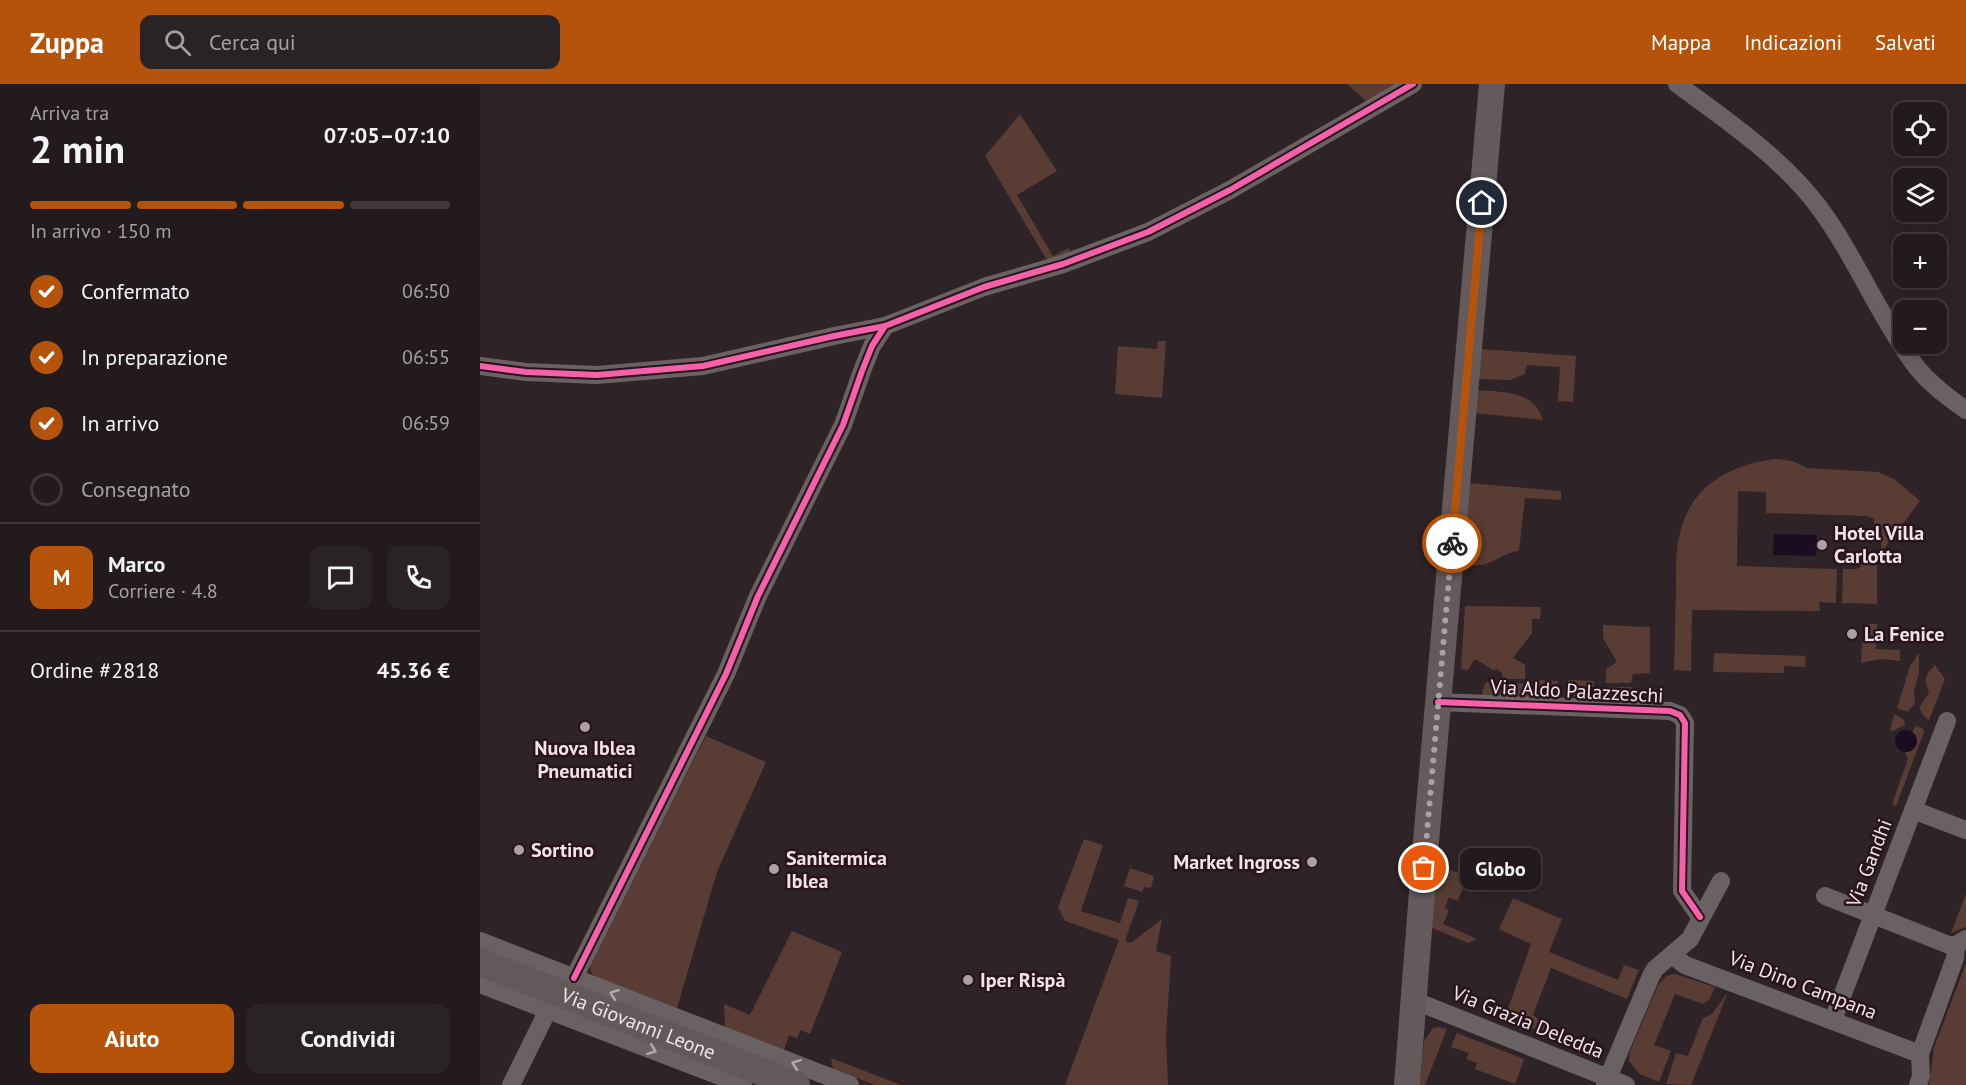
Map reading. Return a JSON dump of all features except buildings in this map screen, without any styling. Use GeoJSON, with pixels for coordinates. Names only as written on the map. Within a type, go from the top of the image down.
{"type":"FeatureCollection","features":[{"type":"Feature","properties":{"kind":"main road"},"geometry":{"type":"LineString","coordinates":[[1407,1085],[1492,84]]}},
{"type":"Feature","properties":{"kind":"main road","name":"Via Giovanni Leone"},"geometry":{"type":"LineString","coordinates":[[480,962],[796,1085]]}},
{"type":"Feature","properties":{"kind":"street"},"geometry":{"type":"LineString","coordinates":[[480,366],[526,372],[597,375],[703,366],[885,326],[984,287],[1063,264],[1148,232],[1230,190],[1413,84]]}},
{"type":"Feature","properties":{"kind":"street"},"geometry":{"type":"LineString","coordinates":[[1677,84],[1771,157],[1799,183],[1818,206],[1834,231],[1913,363],[1966,410]]}},
{"type":"Feature","properties":{"kind":"street"},"geometry":{"type":"LineString","coordinates":[[574,978],[726,674],[758,596],[843,425],[872,346],[885,326]]}},
{"type":"Feature","properties":{"kind":"street","name":"Via Aldo Palazzeschi"},"geometry":{"type":"LineString","coordinates":[[1438,702],[1670,711],[1680,715],[1685,723],[1682,891],[1700,917]]}},
{"type":"Feature","properties":{"kind":"street","name":"Via Gandhi"},"geometry":{"type":"LineString","coordinates":[[1833,1020],[1947,721]]}},
{"type":"Feature","properties":{"kind":"street"},"geometry":{"type":"LineString","coordinates":[[1913,810],[1966,830]]}},
{"type":"Feature","properties":{"kind":"street"},"geometry":{"type":"LineString","coordinates":[[1606,1082],[1655,969],[1690,939],[1721,881]]}},
{"type":"Feature","properties":{"kind":"street"},"geometry":{"type":"LineString","coordinates":[[1825,896],[1949,945],[1961,942]]}},
{"type":"Feature","properties":{"kind":"street"},"geometry":{"type":"LineString","coordinates":[[480,941],[850,1085]]}},
{"type":"Feature","properties":{"kind":"street"},"geometry":{"type":"LineString","coordinates":[[1918,1085],[1921,1076],[1920,1053],[1961,942]]}},
{"type":"Feature","properties":{"kind":"street","name":"Via Dino Campana"},"geometry":{"type":"LineString","coordinates":[[1672,955],[1685,965],[1920,1053]]}},
{"type":"Feature","properties":{"kind":"street"},"geometry":{"type":"LineString","coordinates":[[480,984],[743,1085]]}},
{"type":"Feature","properties":{"kind":"street","name":"Via Grazia Deledda"},"geometry":{"type":"LineString","coordinates":[[1413,1000],[1606,1082],[1626,1085]]}},
{"type":"Feature","properties":{"kind":"street"},"geometry":{"type":"LineString","coordinates":[[511,1085],[548,1010]]}},
{"type":"Feature","properties":{"kind":"shaded area"},"geometry":{"type":"Polygon","coordinates":[[[1347,84],[1399,84],[1367,102],[1347,84]]]}},
{"type":"Feature","properties":{"kind":"shaded area"},"geometry":{"type":"Polygon","coordinates":[[[1020,114],[1057,171],[1017,195],[1053,256],[1069,248],[1070,252],[1048,262],[985,156],[1020,114]]]}},
{"type":"Feature","properties":{"kind":"shaded area"},"geometry":{"type":"Polygon","coordinates":[[[1158,341],[1166,341],[1162,398],[1115,394],[1118,346],[1157,349],[1158,341]]]}},
{"type":"Feature","properties":{"kind":"shaded area"},"geometry":{"type":"Polygon","coordinates":[[[1480,349],[1576,356],[1573,402],[1558,401],[1560,367],[1527,365],[1525,374],[1510,380],[1477,379],[1480,349]]]}},
{"type":"Feature","properties":{"kind":"shaded area"},"geometry":{"type":"Polygon","coordinates":[[[1476,390],[1506,392],[1525,398],[1539,410],[1543,420],[1474,413],[1476,390]]]}},
{"type":"Feature","properties":{"kind":"shaded area"},"geometry":{"type":"Polygon","coordinates":[[[1775,459],[1793,461],[1807,468],[1878,472],[1894,479],[1920,501],[1881,553],[1882,527],[1874,527],[1874,519],[1867,516],[1766,513],[1766,492],[1738,491],[1737,566],[1837,569],[1836,603],[1819,602],[1820,611],[1692,610],[1691,671],[1674,670],[1676,558],[1684,520],[1701,492],[1713,482],[1742,467],[1775,459]]]}},
{"type":"Feature","properties":{"kind":"shaded area"},"geometry":{"type":"Polygon","coordinates":[[[1468,483],[1561,491],[1561,500],[1525,498],[1519,551],[1486,564],[1461,564],[1468,483]]]}},
{"type":"Feature","properties":{"kind":"shaded area"},"geometry":{"type":"Polygon","coordinates":[[[1774,534],[1817,535],[1816,556],[1773,555],[1774,534]]]}},
{"type":"Feature","properties":{"kind":"shaded area"},"geometry":{"type":"Polygon","coordinates":[[[1861,558],[1875,559],[1877,604],[1842,603],[1843,569],[1857,569],[1860,567],[1861,558]]]}},
{"type":"Feature","properties":{"kind":"shaded area"},"geometry":{"type":"Polygon","coordinates":[[[1465,606],[1541,607],[1540,619],[1532,619],[1532,633],[1513,658],[1525,665],[1525,679],[1502,679],[1502,673],[1497,669],[1493,670],[1475,659],[1468,670],[1461,669],[1465,606]]]}},
{"type":"Feature","properties":{"kind":"shaded area"},"geometry":{"type":"Polygon","coordinates":[[[1868,624],[1877,624],[1876,649],[1900,650],[1900,661],[1881,659],[1861,663],[1862,642],[1868,642],[1868,624]]]}},
{"type":"Feature","properties":{"kind":"shaded area"},"geometry":{"type":"Polygon","coordinates":[[[1603,625],[1650,627],[1650,673],[1633,674],[1631,683],[1606,683],[1606,669],[1617,662],[1603,638],[1603,625]]]}},
{"type":"Feature","properties":{"kind":"shaded area"},"geometry":{"type":"Polygon","coordinates":[[[1714,653],[1806,656],[1805,667],[1784,666],[1784,673],[1713,672],[1714,653]]]}},
{"type":"Feature","properties":{"kind":"shaded area"},"geometry":{"type":"Polygon","coordinates":[[[1919,653],[1919,674],[1914,690],[1915,703],[1908,712],[1897,708],[1910,666],[1919,653]]]}},
{"type":"Feature","properties":{"kind":"shaded area"},"geometry":{"type":"Polygon","coordinates":[[[1935,665],[1945,679],[1929,720],[1921,712],[1920,706],[1929,693],[1927,675],[1935,665]]]}},
{"type":"Feature","properties":{"kind":"shaded area"},"geometry":{"type":"Polygon","coordinates":[[[1538,680],[1558,681],[1557,694],[1546,700],[1535,699],[1538,680]]]}},
{"type":"Feature","properties":{"kind":"shaded area"},"geometry":{"type":"Polygon","coordinates":[[[1568,680],[1594,681],[1592,702],[1575,697],[1570,690],[1568,680]]]}},
{"type":"Feature","properties":{"kind":"shaded area"},"geometry":{"type":"Polygon","coordinates":[[[1486,682],[1532,684],[1530,699],[1483,697],[1482,691],[1486,682]]]}},
{"type":"Feature","properties":{"kind":"shaded area"},"geometry":{"type":"Polygon","coordinates":[[[1599,687],[1633,687],[1626,695],[1624,703],[1600,702],[1599,687]]]}},
{"type":"Feature","properties":{"kind":"shaded area"},"geometry":{"type":"Polygon","coordinates":[[[1894,714],[1904,720],[1905,725],[1893,731],[1890,730],[1894,714]]]}},
{"type":"Feature","properties":{"kind":"shaded area"},"geometry":{"type":"Polygon","coordinates":[[[1916,726],[1922,728],[1924,732],[1896,806],[1892,804],[1908,759],[1905,752],[1911,751],[1917,742],[1912,732],[1916,726]]]}},
{"type":"Feature","properties":{"kind":"shaded area"},"geometry":{"type":"Polygon","coordinates":[[[1906,730],[1914,733],[1917,741],[1914,749],[1906,752],[1898,749],[1895,741],[1898,733],[1906,730]]]}},
{"type":"Feature","properties":{"kind":"shaded area"},"geometry":{"type":"Polygon","coordinates":[[[706,736],[766,762],[717,872],[677,1008],[595,977],[591,972],[590,964],[706,736]]]}},
{"type":"Feature","properties":{"kind":"shaded area"},"geometry":{"type":"Polygon","coordinates":[[[1084,839],[1103,845],[1081,911],[1120,923],[1128,898],[1139,901],[1125,941],[1131,943],[1162,919],[1156,951],[1171,956],[1166,1037],[1168,1085],[1065,1085],[1119,940],[1065,921],[1058,907],[1084,839]]]}},
{"type":"Feature","properties":{"kind":"shaded area"},"geometry":{"type":"Polygon","coordinates":[[[1130,868],[1154,876],[1151,888],[1144,887],[1142,892],[1124,886],[1130,868]]]}},
{"type":"Feature","properties":{"kind":"shaded area"},"geometry":{"type":"Polygon","coordinates":[[[1447,868],[1477,882],[1473,891],[1463,888],[1458,901],[1449,897],[1445,908],[1449,910],[1443,924],[1477,939],[1468,943],[1430,927],[1435,876],[1439,871],[1447,868]]]}},
{"type":"Feature","properties":{"kind":"shaded area"},"geometry":{"type":"Polygon","coordinates":[[[1966,894],[1966,927],[1951,933],[1966,894]]]}},
{"type":"Feature","properties":{"kind":"shaded area"},"geometry":{"type":"Polygon","coordinates":[[[1513,898],[1562,919],[1549,952],[1618,980],[1624,965],[1639,970],[1627,999],[1551,968],[1533,1015],[1547,1026],[1542,1032],[1505,1017],[1531,944],[1499,929],[1513,898]]]}},
{"type":"Feature","properties":{"kind":"shaded area"},"geometry":{"type":"Polygon","coordinates":[[[792,931],[842,952],[810,1034],[801,1030],[797,1038],[789,1035],[784,1050],[725,1028],[724,1004],[750,1015],[792,931]]]}},
{"type":"Feature","properties":{"kind":"shaded area"},"geometry":{"type":"Polygon","coordinates":[[[1966,963],[1966,1085],[1929,1085],[1934,1048],[1966,963]]]}},
{"type":"Feature","properties":{"kind":"shaded area"},"geometry":{"type":"Polygon","coordinates":[[[1675,974],[1715,987],[1709,1000],[1703,1004],[1675,994],[1654,1045],[1671,1051],[1659,1082],[1640,1074],[1629,1061],[1630,1051],[1658,985],[1666,976],[1675,974]]]}},
{"type":"Feature","properties":{"kind":"shaded area"},"geometry":{"type":"Polygon","coordinates":[[[1728,992],[1691,1085],[1666,1084],[1676,1053],[1688,1056],[1703,1018],[1712,1014],[1728,992]]]}},
{"type":"Feature","properties":{"kind":"shaded area"},"geometry":{"type":"Polygon","coordinates":[[[1433,1028],[1447,1029],[1425,1085],[1420,1085],[1424,1041],[1433,1028]]]}},
{"type":"Feature","properties":{"kind":"shaded area"},"geometry":{"type":"Polygon","coordinates":[[[1457,1033],[1524,1059],[1515,1084],[1475,1069],[1477,1063],[1466,1059],[1469,1053],[1451,1047],[1457,1033]]]}},
{"type":"Feature","properties":{"kind":"shaded area"},"geometry":{"type":"Polygon","coordinates":[[[831,1058],[901,1085],[875,1085],[833,1069],[831,1058]]]}},
{"type":"Feature","properties":{"kind":"cycle path"},"geometry":{"type":"LineString","coordinates":[[480,366],[526,372],[597,375],[703,366],[885,326],[984,287],[1063,264],[1148,232],[1230,190],[1413,84]]}},
{"type":"Feature","properties":{"kind":"cycle path"},"geometry":{"type":"LineString","coordinates":[[574,978],[726,674],[758,596],[843,425],[872,346],[885,326]]}},
{"type":"Feature","properties":{"kind":"cycle path"},"geometry":{"type":"LineString","coordinates":[[1438,702],[1670,711],[1680,715],[1685,723],[1682,891],[1700,917]]}},
{"type":"Feature","properties":{"kind":"way so far"},"geometry":{"type":"LineString","coordinates":[[1424,868],[1452,543]]}},
{"type":"Feature","properties":{"kind":"place","name":"Hotel Villa Carlotta"},"geometry":{"type":"Point","coordinates":[1822,545]}},
{"type":"Feature","properties":{"kind":"place","name":"La Fenice"},"geometry":{"type":"Point","coordinates":[1852,634]}},
{"type":"Feature","properties":{"kind":"place","name":"Nuova Iblea Pneumatici"},"geometry":{"type":"Point","coordinates":[585,727]}},
{"type":"Feature","properties":{"kind":"place","name":"Sortino"},"geometry":{"type":"Point","coordinates":[519,850]}},
{"type":"Feature","properties":{"kind":"place","name":"Market Ingross"},"geometry":{"type":"Point","coordinates":[1312,862]}},
{"type":"Feature","properties":{"kind":"place","name":"Globo"},"geometry":{"type":"Point","coordinates":[1424,868]}},
{"type":"Feature","properties":{"kind":"place","name":"Sanitermica Iblea"},"geometry":{"type":"Point","coordinates":[774,869]}},
{"type":"Feature","properties":{"kind":"place","name":"Iper Rispà"},"geometry":{"type":"Point","coordinates":[968,980]}},
{"type":"Feature","properties":{"kind":"route"},"geometry":{"type":"LineString","coordinates":[[1452,543],[1482,203]]}}]}
